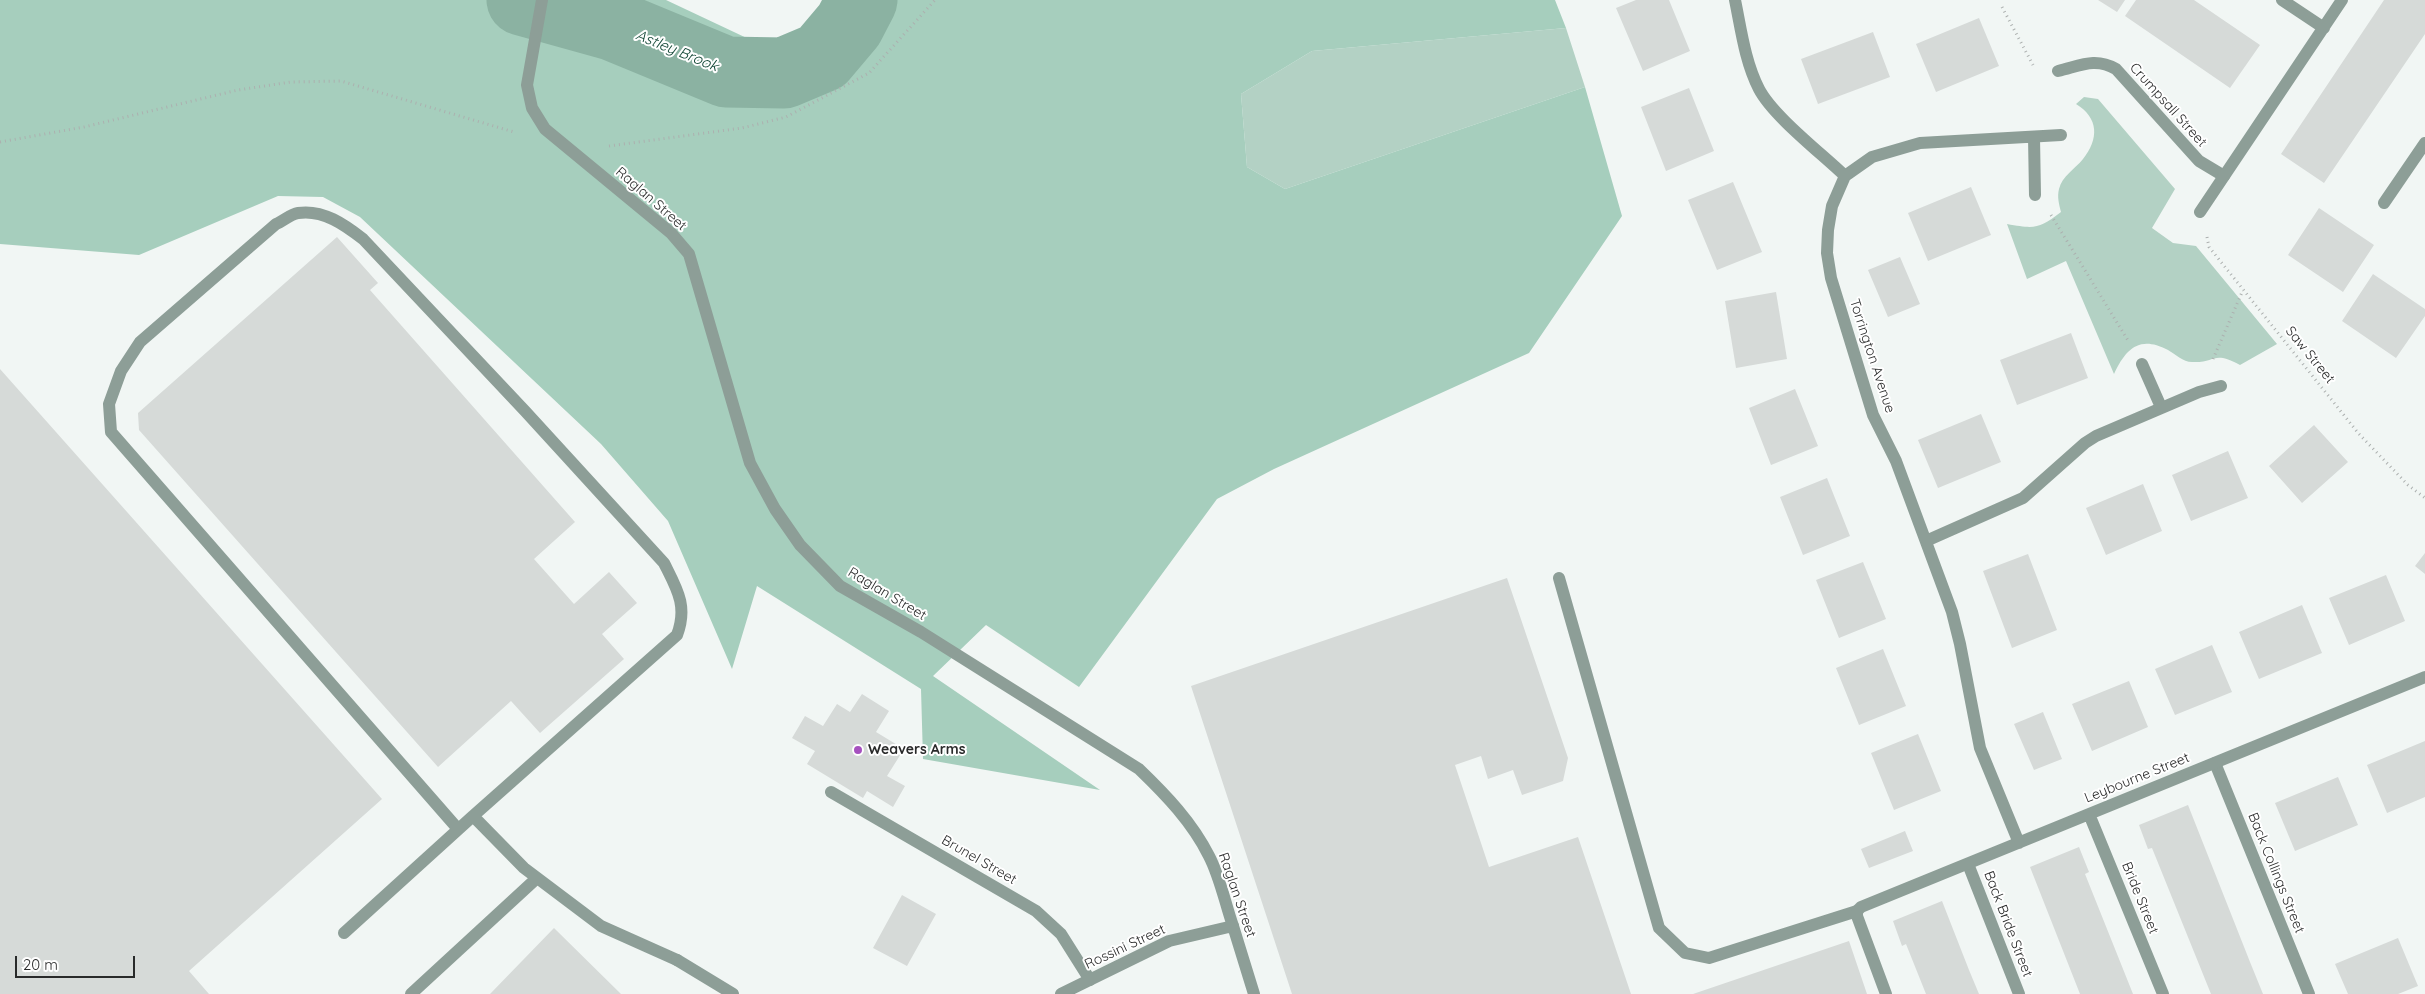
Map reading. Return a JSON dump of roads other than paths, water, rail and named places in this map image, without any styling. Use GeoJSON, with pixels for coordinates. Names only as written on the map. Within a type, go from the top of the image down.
{"type":"FeatureCollection","features":[{"type":"Feature","properties":{"kind":"street","name":"Raglan Street"},"geometry":{"type":"LineString","coordinates":[[542,0],[527,85],[532,108],[545,129],[670,233],[689,254],[750,463],[775,509],[800,545],[840,586],[921,632],[1139,769],[1170,798],[1210,857],[1254,994]]}},
{"type":"Feature","properties":{"kind":"street"},"geometry":{"type":"LineString","coordinates":[[1736,0],[1745,48],[1758,88],[1770,106],[1845,176],[1872,157],[1920,142],[2061,135]]}},
{"type":"Feature","properties":{"kind":"street"},"geometry":{"type":"LineString","coordinates":[[2282,0],[2324,28]]}},
{"type":"Feature","properties":{"kind":"street"},"geometry":{"type":"LineString","coordinates":[[2200,212],[2342,0]]}},
{"type":"Feature","properties":{"kind":"street","name":"Crumpsall Street"},"geometry":{"type":"LineString","coordinates":[[2058,71],[2096,62],[2105,63],[2116,69],[2199,161],[2224,176]]}},
{"type":"Feature","properties":{"kind":"street"},"geometry":{"type":"LineString","coordinates":[[2034,137],[2036,195]]}},
{"type":"Feature","properties":{"kind":"street"},"geometry":{"type":"LineString","coordinates":[[2384,203],[2421,158],[2425,143]]}},
{"type":"Feature","properties":{"kind":"street","name":"Torrington Avenue"},"geometry":{"type":"LineString","coordinates":[[1845,176],[1832,206],[1828,230],[1827,253],[1831,278],[1873,415],[1896,461],[1952,612],[1980,748],[2019,843]]}},
{"type":"Feature","properties":{"kind":"street"},"geometry":{"type":"LineString","coordinates":[[344,933],[677,635],[683,619],[677,590],[664,563],[525,411],[363,240],[341,222],[320,214],[297,213],[276,224],[140,342],[121,371],[108,404],[111,432],[458,829]]}},
{"type":"Feature","properties":{"kind":"street"},"geometry":{"type":"LineString","coordinates":[[2142,364],[2161,407]]}},
{"type":"Feature","properties":{"kind":"street"},"geometry":{"type":"LineString","coordinates":[[1926,541],[2023,498],[2085,443],[2161,407],[2199,392],[2221,386]]}},
{"type":"Feature","properties":{"kind":"street","name":"Leybourne Street"},"geometry":{"type":"LineString","coordinates":[[1559,578],[1659,928],[1685,953],[1709,958],[1859,909],[2425,676]]}},
{"type":"Feature","properties":{"kind":"street","name":"Back Collings Street"},"geometry":{"type":"LineString","coordinates":[[2215,763],[2309,994]]}},
{"type":"Feature","properties":{"kind":"street","name":"Brunel Street"},"geometry":{"type":"LineString","coordinates":[[831,792],[1036,911],[1061,934],[1090,980]]}},
{"type":"Feature","properties":{"kind":"street","name":"Bride Street"},"geometry":{"type":"LineString","coordinates":[[2089,814],[2163,994]]}},
{"type":"Feature","properties":{"kind":"street"},"geometry":{"type":"LineString","coordinates":[[473,816],[524,868],[601,926],[677,960],[733,994]]}},
{"type":"Feature","properties":{"kind":"street","name":"Back Bride Street"},"geometry":{"type":"LineString","coordinates":[[1968,864],[2019,994]]}},
{"type":"Feature","properties":{"kind":"street"},"geometry":{"type":"LineString","coordinates":[[411,994],[537,878]]}},
{"type":"Feature","properties":{"kind":"street"},"geometry":{"type":"LineString","coordinates":[[1859,909],[1886,994]]}},
{"type":"Feature","properties":{"kind":"street","name":"Rossini Street"},"geometry":{"type":"LineString","coordinates":[[1061,994],[1169,941],[1233,926]]}},
{"type":"Feature","properties":{"kind":"waterway","name":"Astley Brook"},"geometry":{"type":"LineString","coordinates":[[522,0],[612,25],[726,72],[784,73],[822,57],[849,25],[862,0]]}},
{"type":"Feature","properties":{"kind":"place","name":"Weavers Arms"},"geometry":{"type":"Point","coordinates":[858,750]}}]}
